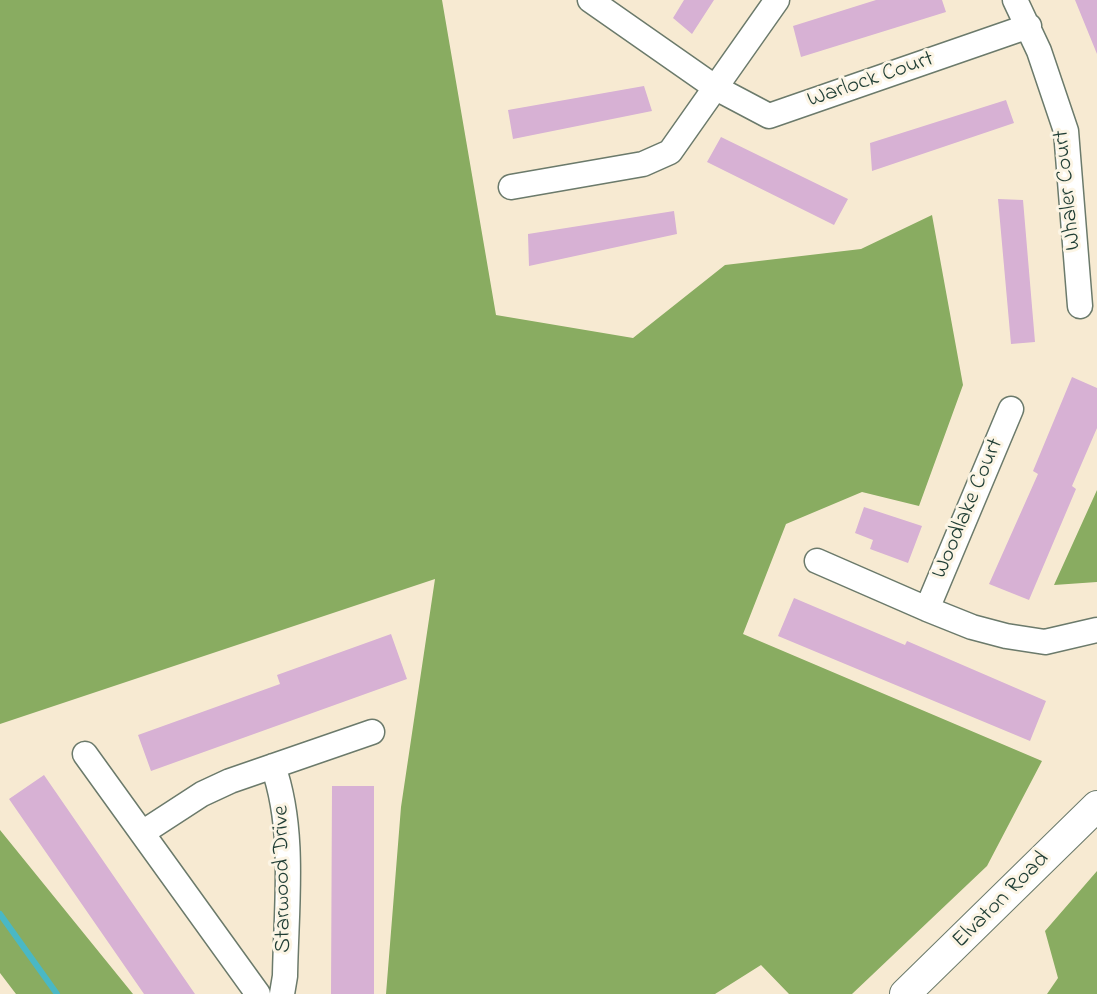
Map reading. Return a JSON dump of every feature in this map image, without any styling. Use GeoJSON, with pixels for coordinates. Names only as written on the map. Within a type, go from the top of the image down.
{"type":"FeatureCollection","features":[{"type":"Feature","properties":{"kind":"street","name":"Warlock Court"},"geometry":{"type":"LineString","coordinates":[[590,0],[716,88],[769,116],[1029,26]]}},
{"type":"Feature","properties":{"kind":"street"},"geometry":{"type":"LineString","coordinates":[[511,187],[643,164],[670,152],[777,0]]}},
{"type":"Feature","properties":{"kind":"street","name":"Whaler Court"},"geometry":{"type":"LineString","coordinates":[[1015,0],[1029,26],[1066,131],[1080,306]]}},
{"type":"Feature","properties":{"kind":"street","name":"Woodlake Court"},"geometry":{"type":"LineString","coordinates":[[927,609],[1011,409]]}},
{"type":"Feature","properties":{"kind":"street","name":"Woodlake Court"},"geometry":{"type":"LineString","coordinates":[[817,561],[927,609],[1006,636],[1045,642],[1097,630]]}},
{"type":"Feature","properties":{"kind":"street"},"geometry":{"type":"LineString","coordinates":[[142,832],[202,794],[230,780],[372,732]]}},
{"type":"Feature","properties":{"kind":"street"},"geometry":{"type":"LineString","coordinates":[[85,754],[258,994]]}},
{"type":"Feature","properties":{"kind":"street","name":"Starwood Drive"},"geometry":{"type":"LineString","coordinates":[[273,766],[283,793],[287,824],[285,976],[282,994]]}},
{"type":"Feature","properties":{"kind":"street","name":"Elvaton Road"},"geometry":{"type":"LineString","coordinates":[[915,991],[1097,806]]}},
{"type":"Feature","properties":{"kind":"green space"},"geometry":{"type":"Polygon","coordinates":[[[0,0],[442,0],[496,315],[633,338],[725,265],[861,249],[932,215],[963,385],[919,506],[862,492],[786,524],[743,634],[1042,761],[987,866],[852,994],[789,994],[761,965],[715,994],[386,994],[401,807],[435,579],[0,724],[0,0]]]}},
{"type":"Feature","properties":{"kind":"green space"},"geometry":{"type":"Polygon","coordinates":[[[1097,490],[1097,582],[1054,585],[1097,490]]]}},
{"type":"Feature","properties":{"kind":"green space"},"geometry":{"type":"Polygon","coordinates":[[[0,830],[133,994],[16,994],[0,973],[0,830]]]}},
{"type":"Feature","properties":{"kind":"green space"},"geometry":{"type":"Polygon","coordinates":[[[1097,871],[1097,994],[1047,994],[1058,978],[1045,931],[1097,871]]]}},
{"type":"Feature","properties":{"kind":"building"},"geometry":{"type":"Polygon","coordinates":[[[684,0],[714,0],[692,34],[673,18],[684,0]]]}},
{"type":"Feature","properties":{"kind":"building"},"geometry":{"type":"Polygon","coordinates":[[[876,0],[942,0],[946,12],[801,57],[793,26],[876,0]]]}},
{"type":"Feature","properties":{"kind":"building"},"geometry":{"type":"Polygon","coordinates":[[[1075,0],[1097,0],[1097,54],[1075,0]]]}},
{"type":"Feature","properties":{"kind":"building"},"geometry":{"type":"Polygon","coordinates":[[[644,86],[652,111],[513,139],[508,110],[644,86]]]}},
{"type":"Feature","properties":{"kind":"building"},"geometry":{"type":"Polygon","coordinates":[[[1006,100],[1014,123],[872,171],[870,143],[1006,100]]]}},
{"type":"Feature","properties":{"kind":"building"},"geometry":{"type":"Polygon","coordinates":[[[721,137],[848,199],[834,225],[707,162],[721,137]]]}},
{"type":"Feature","properties":{"kind":"building"},"geometry":{"type":"Polygon","coordinates":[[[998,199],[1023,200],[1035,342],[1011,344],[998,199]]]}},
{"type":"Feature","properties":{"kind":"building"},"geometry":{"type":"Polygon","coordinates":[[[674,211],[677,234],[529,266],[528,234],[674,211]]]}},
{"type":"Feature","properties":{"kind":"building"},"geometry":{"type":"Polygon","coordinates":[[[1072,377],[1097,388],[1097,428],[1072,486],[1076,489],[1029,600],[989,584],[1038,474],[1033,471],[1072,377]]]}},
{"type":"Feature","properties":{"kind":"building"},"geometry":{"type":"Polygon","coordinates":[[[864,507],[922,526],[908,563],[870,549],[873,540],[855,533],[864,507]]]}},
{"type":"Feature","properties":{"kind":"building"},"geometry":{"type":"Polygon","coordinates":[[[794,598],[905,645],[907,641],[1046,701],[1030,741],[778,636],[794,598]]]}},
{"type":"Feature","properties":{"kind":"building"},"geometry":{"type":"Polygon","coordinates":[[[391,634],[407,679],[151,771],[138,735],[280,684],[277,675],[391,634]]]}},
{"type":"Feature","properties":{"kind":"building"},"geometry":{"type":"Polygon","coordinates":[[[44,775],[195,994],[144,994],[9,799],[44,775]]]}},
{"type":"Feature","properties":{"kind":"building"},"geometry":{"type":"Polygon","coordinates":[[[332,786],[374,786],[374,994],[331,994],[332,786]]]}},
{"type":"Feature","properties":{"kind":"waterway"},"geometry":{"type":"LineString","coordinates":[[0,914],[57,994]]}}]}
